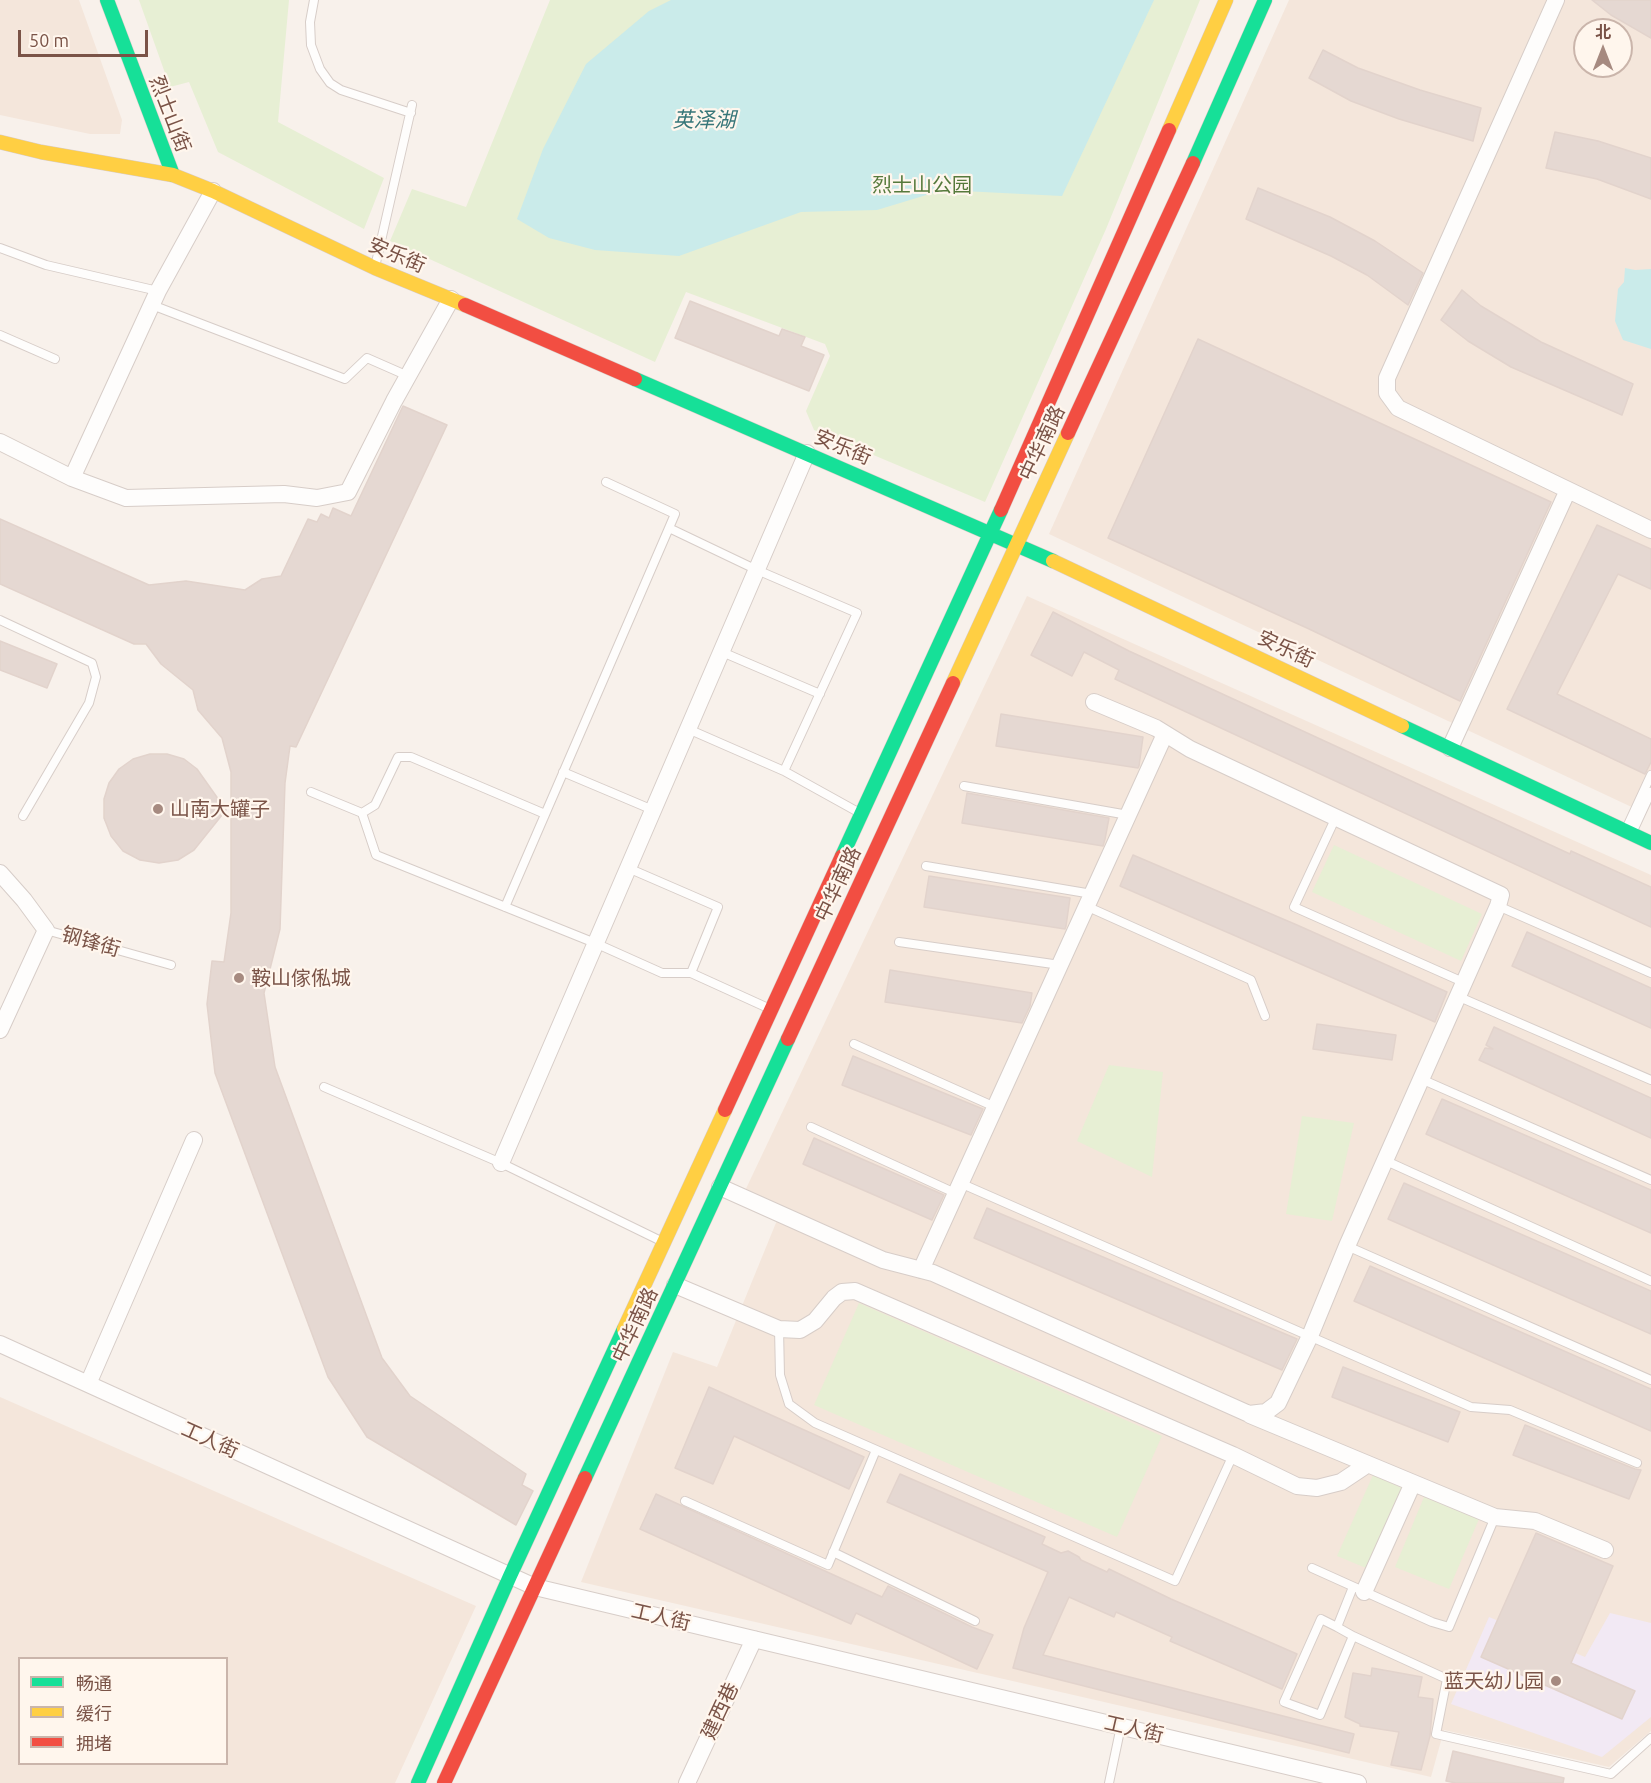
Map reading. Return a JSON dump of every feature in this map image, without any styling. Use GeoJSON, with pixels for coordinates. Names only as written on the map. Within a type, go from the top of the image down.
{"type":"FeatureCollection","features":[{"type":"Feature","properties":{"kind":"main road","name":"烈士山街"},"geometry":{"type":"LineString","coordinates":[[106,0],[173,175]]}},
{"type":"Feature","properties":{"kind":"main road","name":"中华南路"},"geometry":{"type":"LineString","coordinates":[[418,1783],[510,1576],[991,532],[1226,0]]}},
{"type":"Feature","properties":{"kind":"main road","name":"中华南路"},"geometry":{"type":"LineString","coordinates":[[444,1783],[1201,146],[1265,0]]}},
{"type":"Feature","properties":{"kind":"main road","name":"安乐街"},"geometry":{"type":"LineString","coordinates":[[0,142],[41,152],[173,175],[213,191],[375,268],[452,299],[991,532],[1651,843]]}},
{"type":"Feature","properties":{"kind":"street"},"geometry":{"type":"LineString","coordinates":[[1556,0],[1387,378],[1387,393],[1398,408],[1651,530]]}},
{"type":"Feature","properties":{"kind":"street"},"geometry":{"type":"LineString","coordinates":[[72,478],[155,298],[213,191]]}},
{"type":"Feature","properties":{"kind":"street"},"geometry":{"type":"LineString","coordinates":[[0,442],[72,478],[126,498],[284,494],[316,498],[348,492],[408,376],[452,299]]}},
{"type":"Feature","properties":{"kind":"street"},"geometry":{"type":"LineString","coordinates":[[501,1163],[807,453]]}},
{"type":"Feature","properties":{"kind":"street"},"geometry":{"type":"LineString","coordinates":[[1450,748],[1568,490]]}},
{"type":"Feature","properties":{"kind":"street"},"geometry":{"type":"LineString","coordinates":[[1094,702],[1501,895],[1384,1160],[1310,1336],[1278,1403],[1266,1412],[1249,1414]]}},
{"type":"Feature","properties":{"kind":"street"},"geometry":{"type":"LineString","coordinates":[[921,1269],[1165,734]]}},
{"type":"Feature","properties":{"kind":"street","name":"钢锋街"},"geometry":{"type":"LineString","coordinates":[[0,873],[46,930]]}},
{"type":"Feature","properties":{"kind":"street"},"geometry":{"type":"LineString","coordinates":[[0,1030],[46,930]]}},
{"type":"Feature","properties":{"kind":"street"},"geometry":{"type":"LineString","coordinates":[[88,1384],[194,1140]]}},
{"type":"Feature","properties":{"kind":"street"},"geometry":{"type":"LineString","coordinates":[[720,1187],[883,1260],[921,1269],[944,1278],[1249,1414],[1495,1517],[1535,1521],[1605,1550]]}},
{"type":"Feature","properties":{"kind":"street"},"geometry":{"type":"LineString","coordinates":[[675,1285],[779,1329],[800,1330],[815,1321],[842,1292],[855,1291],[1233,1455],[1297,1486],[1317,1488],[1341,1482],[1368,1464]]}},
{"type":"Feature","properties":{"kind":"street","name":"工人街"},"geometry":{"type":"LineString","coordinates":[[0,1344],[535,1587],[1358,1783]]}},
{"type":"Feature","properties":{"kind":"street"},"geometry":{"type":"LineString","coordinates":[[1278,1403],[1285,1422],[1292,1432]]}},
{"type":"Feature","properties":{"kind":"street"},"geometry":{"type":"LineString","coordinates":[[1359,1590],[1413,1483]]}},
{"type":"Feature","properties":{"kind":"street","name":"建西巷"},"geometry":{"type":"LineString","coordinates":[[687,1783],[754,1639]]}},
{"type":"Feature","properties":{"kind":"lane"},"geometry":{"type":"LineString","coordinates":[[314,0],[310,22],[311,45],[320,69],[330,83],[341,90],[412,109],[375,268]]}},
{"type":"Feature","properties":{"kind":"lane"},"geometry":{"type":"LineString","coordinates":[[0,248],[46,265],[155,298],[345,380],[367,358],[408,376]]}},
{"type":"Feature","properties":{"kind":"lane"},"geometry":{"type":"LineString","coordinates":[[0,335],[55,359]]}},
{"type":"Feature","properties":{"kind":"lane"},"geometry":{"type":"LineString","coordinates":[[505,907],[675,514],[606,482]]}},
{"type":"Feature","properties":{"kind":"lane"},"geometry":{"type":"LineString","coordinates":[[669,528],[757,570],[857,613],[784,771]]}},
{"type":"Feature","properties":{"kind":"lane"},"geometry":{"type":"LineString","coordinates":[[0,620],[92,663],[96,677],[89,703],[22,816]]}},
{"type":"Feature","properties":{"kind":"lane"},"geometry":{"type":"LineString","coordinates":[[722,652],[820,694]]}},
{"type":"Feature","properties":{"kind":"lane"},"geometry":{"type":"LineString","coordinates":[[688,729],[784,771],[861,813]]}},
{"type":"Feature","properties":{"kind":"lane"},"geometry":{"type":"LineString","coordinates":[[362,813],[375,804],[398,757],[411,757],[545,814]]}},
{"type":"Feature","properties":{"kind":"lane"},"geometry":{"type":"LineString","coordinates":[[563,771],[653,810]]}},
{"type":"Feature","properties":{"kind":"lane"},"geometry":{"type":"LineString","coordinates":[[1628,832],[1651,775]]}},
{"type":"Feature","properties":{"kind":"lane"},"geometry":{"type":"LineString","coordinates":[[964,786],[1128,815]]}},
{"type":"Feature","properties":{"kind":"lane"},"geometry":{"type":"LineString","coordinates":[[311,792],[362,813],[376,855],[595,943],[662,973],[691,973],[771,1009]]}},
{"type":"Feature","properties":{"kind":"lane"},"geometry":{"type":"LineString","coordinates":[[1628,832],[1651,792]]}},
{"type":"Feature","properties":{"kind":"lane"},"geometry":{"type":"LineString","coordinates":[[1335,817],[1294,907],[1651,1080]]}},
{"type":"Feature","properties":{"kind":"lane"},"geometry":{"type":"LineString","coordinates":[[926,867],[1089,900],[1251,980],[1265,1016]]}},
{"type":"Feature","properties":{"kind":"lane"},"geometry":{"type":"LineString","coordinates":[[628,868],[718,907],[691,973]]}},
{"type":"Feature","properties":{"kind":"lane"},"geometry":{"type":"LineString","coordinates":[[1498,906],[1651,973]]}},
{"type":"Feature","properties":{"kind":"lane","name":"钢锋街"},"geometry":{"type":"LineString","coordinates":[[46,930],[171,966]]}},
{"type":"Feature","properties":{"kind":"lane"},"geometry":{"type":"LineString","coordinates":[[898,942],[1060,965]]}},
{"type":"Feature","properties":{"kind":"lane"},"geometry":{"type":"LineString","coordinates":[[854,1044],[995,1107]]}},
{"type":"Feature","properties":{"kind":"lane"},"geometry":{"type":"LineString","coordinates":[[1420,1078],[1651,1180]]}},
{"type":"Feature","properties":{"kind":"lane"},"geometry":{"type":"LineString","coordinates":[[324,1087],[501,1163],[664,1242]]}},
{"type":"Feature","properties":{"kind":"lane"},"geometry":{"type":"LineString","coordinates":[[811,1127],[1310,1336],[1471,1407],[1510,1410],[1637,1463]]}},
{"type":"Feature","properties":{"kind":"lane"},"geometry":{"type":"LineString","coordinates":[[1384,1160],[1651,1281]]}},
{"type":"Feature","properties":{"kind":"lane"},"geometry":{"type":"LineString","coordinates":[[1347,1246],[1651,1380]]}},
{"type":"Feature","properties":{"kind":"lane"},"geometry":{"type":"LineString","coordinates":[[779,1329],[780,1376],[789,1404],[815,1423],[1175,1581],[1233,1455]]}},
{"type":"Feature","properties":{"kind":"lane"},"geometry":{"type":"LineString","coordinates":[[685,1502],[828,1564],[876,1450]]}},
{"type":"Feature","properties":{"kind":"lane"},"geometry":{"type":"LineString","coordinates":[[1312,1568],[1432,1622],[1449,1627],[1495,1517]]}},
{"type":"Feature","properties":{"kind":"lane"},"geometry":{"type":"LineString","coordinates":[[833,1552],[975,1621]]}},
{"type":"Feature","properties":{"kind":"lane"},"geometry":{"type":"LineString","coordinates":[[1337,1627],[1359,1590]]}},
{"type":"Feature","properties":{"kind":"lane"},"geometry":{"type":"LineString","coordinates":[[1353,1636],[1320,1715],[1284,1702],[1321,1619],[1448,1679],[1436,1734],[1611,1774],[1651,1738]]}},
{"type":"Feature","properties":{"kind":"lane"},"geometry":{"type":"LineString","coordinates":[[1108,1783],[1121,1726]]}},
{"type":"Feature","properties":{"kind":"shaded area"},"geometry":{"type":"Polygon","coordinates":[[[0,0],[79,0],[122,120],[120,134],[90,134],[0,115],[0,0]]]}},
{"type":"Feature","properties":{"kind":"shaded area"},"geometry":{"type":"Polygon","coordinates":[[[1289,0],[1651,0],[1651,784],[1638,810],[1049,534],[1289,0]]]}},
{"type":"Feature","properties":{"kind":"shaded area"},"geometry":{"type":"Polygon","coordinates":[[[1027,596],[1651,875],[1651,1731],[1609,1767],[1444,1730],[1431,1777],[581,1582],[673,1352],[717,1367],[780,1213],[743,1195],[1027,596]]]}},
{"type":"Feature","properties":{"kind":"shaded area"},"geometry":{"type":"Polygon","coordinates":[[[0,1397],[476,1606],[395,1783],[0,1783],[0,1397]]]}},
{"type":"Feature","properties":{"kind":"shaded area","name":"蓝天幼儿园"},"geometry":{"type":"Polygon","coordinates":[[[1610,1613],[1651,1623],[1651,1717],[1602,1757],[1451,1704],[1489,1617],[1585,1657],[1610,1613]]]}},
{"type":"Feature","properties":{"kind":"green space"},"geometry":{"type":"Polygon","coordinates":[[[139,0],[289,0],[278,122],[384,178],[364,229],[218,152],[189,82],[170,87],[139,0]]]}},
{"type":"Feature","properties":{"kind":"green space","name":"烈士山公园"},"geometry":{"type":"Polygon","coordinates":[[[550,0],[1200,0],[1106,229],[985,502],[814,430],[806,411],[830,356],[825,344],[686,292],[655,362],[390,241],[412,189],[466,207],[550,0]]]}},
{"type":"Feature","properties":{"kind":"green space"},"geometry":{"type":"Polygon","coordinates":[[[1334,845],[1482,914],[1461,961],[1312,892],[1334,845]]]}},
{"type":"Feature","properties":{"kind":"green space"},"geometry":{"type":"Polygon","coordinates":[[[1109,1065],[1163,1072],[1152,1177],[1077,1141],[1109,1065]]]}},
{"type":"Feature","properties":{"kind":"green space"},"geometry":{"type":"Polygon","coordinates":[[[1302,1116],[1354,1123],[1332,1221],[1286,1214],[1302,1116]]]}},
{"type":"Feature","properties":{"kind":"green space"},"geometry":{"type":"Polygon","coordinates":[[[859,1303],[1162,1436],[1117,1537],[814,1405],[859,1303]]]}},
{"type":"Feature","properties":{"kind":"green space"},"geometry":{"type":"Polygon","coordinates":[[[1373,1475],[1402,1488],[1366,1568],[1337,1556],[1373,1475]]]}},
{"type":"Feature","properties":{"kind":"green space"},"geometry":{"type":"Polygon","coordinates":[[[1424,1497],[1479,1519],[1449,1589],[1395,1567],[1424,1497]]]}},
{"type":"Feature","properties":{"kind":"water","name":"英泽湖"},"geometry":{"type":"Polygon","coordinates":[[[671,0],[1154,0],[1062,196],[943,190],[877,210],[801,212],[679,256],[595,250],[549,238],[517,219],[543,149],[586,64],[649,11],[671,0]]]}},
{"type":"Feature","properties":{"kind":"water"},"geometry":{"type":"Polygon","coordinates":[[[1625,268],[1651,269],[1651,349],[1623,340],[1615,321],[1618,289],[1624,282],[1625,268]]]}},
{"type":"Feature","properties":{"kind":"building"},"geometry":{"type":"Polygon","coordinates":[[[1592,0],[1651,0],[1651,38],[1633,28],[1633,18],[1616,18],[1592,0]]]}},
{"type":"Feature","properties":{"kind":"building"},"geometry":{"type":"Polygon","coordinates":[[[1323,50],[1358,68],[1481,108],[1473,141],[1399,119],[1351,101],[1309,78],[1323,50]]]}},
{"type":"Feature","properties":{"kind":"building"},"geometry":{"type":"Polygon","coordinates":[[[1555,132],[1598,141],[1651,158],[1651,199],[1597,179],[1546,168],[1555,132]]]}},
{"type":"Feature","properties":{"kind":"building"},"geometry":{"type":"Polygon","coordinates":[[[1258,188],[1330,217],[1375,241],[1423,273],[1408,305],[1367,275],[1331,256],[1246,219],[1258,188]]]}},
{"type":"Feature","properties":{"kind":"building"},"geometry":{"type":"Polygon","coordinates":[[[1462,290],[1481,306],[1541,342],[1633,384],[1622,415],[1511,367],[1468,341],[1441,320],[1462,290]]]}},
{"type":"Feature","properties":{"kind":"building"},"geometry":{"type":"Polygon","coordinates":[[[690,301],[779,336],[782,329],[805,337],[801,346],[824,355],[809,391],[675,338],[690,301]]]}},
{"type":"Feature","properties":{"kind":"building"},"geometry":{"type":"Polygon","coordinates":[[[1198,339],[1551,502],[1460,701],[1307,628],[1108,538],[1198,339]]]}},
{"type":"Feature","properties":{"kind":"building","name":"鞍山傢俬城"},"geometry":{"type":"Polygon","coordinates":[[[403,406],[447,425],[296,747],[290,746],[285,783],[280,929],[264,993],[275,1067],[382,1358],[410,1396],[526,1474],[522,1485],[533,1491],[516,1525],[367,1437],[328,1377],[215,1073],[207,1004],[212,961],[224,962],[231,913],[231,772],[222,738],[198,710],[193,690],[161,664],[146,644],[134,644],[0,584],[0,519],[149,585],[186,581],[245,590],[262,579],[281,576],[308,519],[317,522],[321,514],[329,518],[333,508],[351,516],[403,406]]]}},
{"type":"Feature","properties":{"kind":"building"},"geometry":{"type":"Polygon","coordinates":[[[1597,525],[1651,549],[1651,589],[1618,574],[1557,694],[1651,739],[1651,762],[1645,774],[1507,709],[1597,525]]]}},
{"type":"Feature","properties":{"kind":"building"},"geometry":{"type":"Polygon","coordinates":[[[1053,612],[1129,651],[1570,854],[1571,851],[1651,887],[1651,927],[1115,679],[1119,670],[1084,652],[1072,676],[1031,655],[1053,612]]]}},
{"type":"Feature","properties":{"kind":"building"},"geometry":{"type":"Polygon","coordinates":[[[0,641],[57,664],[47,688],[0,670],[0,641]]]}},
{"type":"Feature","properties":{"kind":"building"},"geometry":{"type":"Polygon","coordinates":[[[1001,714],[1143,737],[1139,766],[1138,768],[996,746],[1001,714]]]}},
{"type":"Feature","properties":{"kind":"building","name":"山南大罐子"},"geometry":{"type":"Polygon","coordinates":[[[150,754],[167,754],[184,759],[197,769],[226,810],[194,850],[178,860],[159,863],[140,860],[123,851],[111,836],[104,818],[104,799],[109,783],[119,769],[133,759],[150,754]]]}},
{"type":"Feature","properties":{"kind":"building"},"geometry":{"type":"Polygon","coordinates":[[[967,793],[1109,818],[1103,846],[962,823],[967,793]]]}},
{"type":"Feature","properties":{"kind":"building"},"geometry":{"type":"Polygon","coordinates":[[[1133,855],[1447,992],[1435,1022],[1120,886],[1133,855]]]}},
{"type":"Feature","properties":{"kind":"building"},"geometry":{"type":"Polygon","coordinates":[[[929,876],[1070,898],[1065,929],[924,907],[929,876]]]}},
{"type":"Feature","properties":{"kind":"building"},"geometry":{"type":"Polygon","coordinates":[[[1527,932],[1651,988],[1651,1028],[1512,966],[1527,932]]]}},
{"type":"Feature","properties":{"kind":"building"},"geometry":{"type":"Polygon","coordinates":[[[890,970],[1032,993],[1030,1006],[1022,1023],[885,1002],[890,970]]]}},
{"type":"Feature","properties":{"kind":"building"},"geometry":{"type":"Polygon","coordinates":[[[1317,1024],[1396,1035],[1392,1060],[1313,1049],[1317,1024]]]}},
{"type":"Feature","properties":{"kind":"building"},"geometry":{"type":"Polygon","coordinates":[[[1494,1027],[1651,1098],[1651,1138],[1479,1060],[1485,1048],[1493,1049],[1486,1045],[1494,1027]]]}},
{"type":"Feature","properties":{"kind":"building"},"geometry":{"type":"Polygon","coordinates":[[[853,1056],[983,1109],[971,1135],[842,1085],[853,1056]]]}},
{"type":"Feature","properties":{"kind":"building"},"geometry":{"type":"Polygon","coordinates":[[[1442,1099],[1651,1190],[1651,1233],[1426,1134],[1442,1099]]]}},
{"type":"Feature","properties":{"kind":"building"},"geometry":{"type":"Polygon","coordinates":[[[814,1138],[944,1195],[932,1220],[803,1164],[814,1138]]]}},
{"type":"Feature","properties":{"kind":"building"},"geometry":{"type":"Polygon","coordinates":[[[1404,1183],[1651,1291],[1651,1334],[1388,1219],[1404,1183]]]}},
{"type":"Feature","properties":{"kind":"building"},"geometry":{"type":"Polygon","coordinates":[[[987,1208],[1297,1339],[1282,1370],[974,1238],[987,1208]]]}},
{"type":"Feature","properties":{"kind":"building"},"geometry":{"type":"Polygon","coordinates":[[[1370,1266],[1651,1389],[1651,1431],[1354,1301],[1370,1266]]]}},
{"type":"Feature","properties":{"kind":"building"},"geometry":{"type":"Polygon","coordinates":[[[1343,1367],[1460,1412],[1448,1442],[1332,1397],[1343,1367]]]}},
{"type":"Feature","properties":{"kind":"building"},"geometry":{"type":"Polygon","coordinates":[[[709,1387],[864,1457],[849,1489],[734,1436],[713,1484],[675,1468],[709,1387]]]}},
{"type":"Feature","properties":{"kind":"building"},"geometry":{"type":"Polygon","coordinates":[[[1525,1425],[1641,1470],[1629,1499],[1513,1455],[1525,1425]]]}},
{"type":"Feature","properties":{"kind":"building"},"geometry":{"type":"Polygon","coordinates":[[[900,1474],[1045,1537],[1042,1544],[1061,1553],[1068,1551],[1107,1572],[1109,1569],[1297,1654],[1282,1689],[1170,1641],[1172,1637],[1116,1612],[1114,1617],[1069,1597],[1043,1655],[1354,1734],[1349,1753],[1013,1668],[1024,1628],[1048,1572],[887,1502],[900,1474]]]}},
{"type":"Feature","properties":{"kind":"building"},"geometry":{"type":"Polygon","coordinates":[[[656,1494],[882,1597],[888,1586],[993,1635],[977,1669],[856,1613],[851,1624],[640,1529],[656,1494]]]}},
{"type":"Feature","properties":{"kind":"building"},"geometry":{"type":"Polygon","coordinates":[[[1536,1533],[1613,1566],[1571,1663],[1635,1691],[1622,1719],[1481,1657],[1536,1533]]]}},
{"type":"Feature","properties":{"kind":"building"},"geometry":{"type":"Polygon","coordinates":[[[1372,1668],[1422,1677],[1418,1697],[1433,1699],[1430,1736],[1421,1770],[1391,1765],[1399,1732],[1360,1726],[1345,1717],[1353,1673],[1371,1676],[1372,1668]]]}},
{"type":"Feature","properties":{"kind":"building"},"geometry":{"type":"Polygon","coordinates":[[[1453,1751],[1564,1778],[1563,1783],[1456,1783],[1446,1781],[1453,1751]]]}},
{"type":"Feature","properties":{"kind":"traffic: fast"},"geometry":{"type":"LineString","coordinates":[[107,0],[173,175]]}},
{"type":"Feature","properties":{"kind":"traffic: fast"},"geometry":{"type":"LineString","coordinates":[[1193,163],[1265,0]]}},
{"type":"Feature","properties":{"kind":"traffic: fast"},"geometry":{"type":"LineString","coordinates":[[635,379],[1053,561]]}},
{"type":"Feature","properties":{"kind":"traffic: fast"},"geometry":{"type":"LineString","coordinates":[[842,856],[1001,510]]}},
{"type":"Feature","properties":{"kind":"traffic: fast"},"geometry":{"type":"LineString","coordinates":[[1402,726],[1651,843]]}},
{"type":"Feature","properties":{"kind":"traffic: fast"},"geometry":{"type":"LineString","coordinates":[[585,1478],[788,1039]]}},
{"type":"Feature","properties":{"kind":"traffic: fast"},"geometry":{"type":"LineString","coordinates":[[418,1783],[624,1329]]}},
{"type":"Feature","properties":{"kind":"traffic: slow"},"geometry":{"type":"LineString","coordinates":[[1169,130],[1226,0]]}},
{"type":"Feature","properties":{"kind":"traffic: slow"},"geometry":{"type":"LineString","coordinates":[[0,142],[41,152],[173,175],[213,191],[375,268],[465,305]]}},
{"type":"Feature","properties":{"kind":"traffic: slow"},"geometry":{"type":"LineString","coordinates":[[953,683],[1068,433]]}},
{"type":"Feature","properties":{"kind":"traffic: slow"},"geometry":{"type":"LineString","coordinates":[[1053,561],[1402,726]]}},
{"type":"Feature","properties":{"kind":"traffic: slow"},"geometry":{"type":"LineString","coordinates":[[624,1329],[725,1110]]}},
{"type":"Feature","properties":{"kind":"traffic: jam"},"geometry":{"type":"LineString","coordinates":[[1001,510],[1169,130]]}},
{"type":"Feature","properties":{"kind":"traffic: jam"},"geometry":{"type":"LineString","coordinates":[[1068,433],[1193,163]]}},
{"type":"Feature","properties":{"kind":"traffic: jam"},"geometry":{"type":"LineString","coordinates":[[465,305],[635,379]]}},
{"type":"Feature","properties":{"kind":"traffic: jam"},"geometry":{"type":"LineString","coordinates":[[788,1039],[953,683]]}},
{"type":"Feature","properties":{"kind":"traffic: jam"},"geometry":{"type":"LineString","coordinates":[[725,1110],[842,856]]}},
{"type":"Feature","properties":{"kind":"traffic: jam"},"geometry":{"type":"LineString","coordinates":[[444,1783],[585,1478]]}},
{"type":"Feature","properties":{"kind":"place","name":"山南大罐子"},"geometry":{"type":"Point","coordinates":[158,809]}},
{"type":"Feature","properties":{"kind":"place","name":"鞍山傢俬城"},"geometry":{"type":"Point","coordinates":[239,978]}},
{"type":"Feature","properties":{"kind":"place","name":"蓝天幼儿园"},"geometry":{"type":"Point","coordinates":[1556,1681]}}]}
